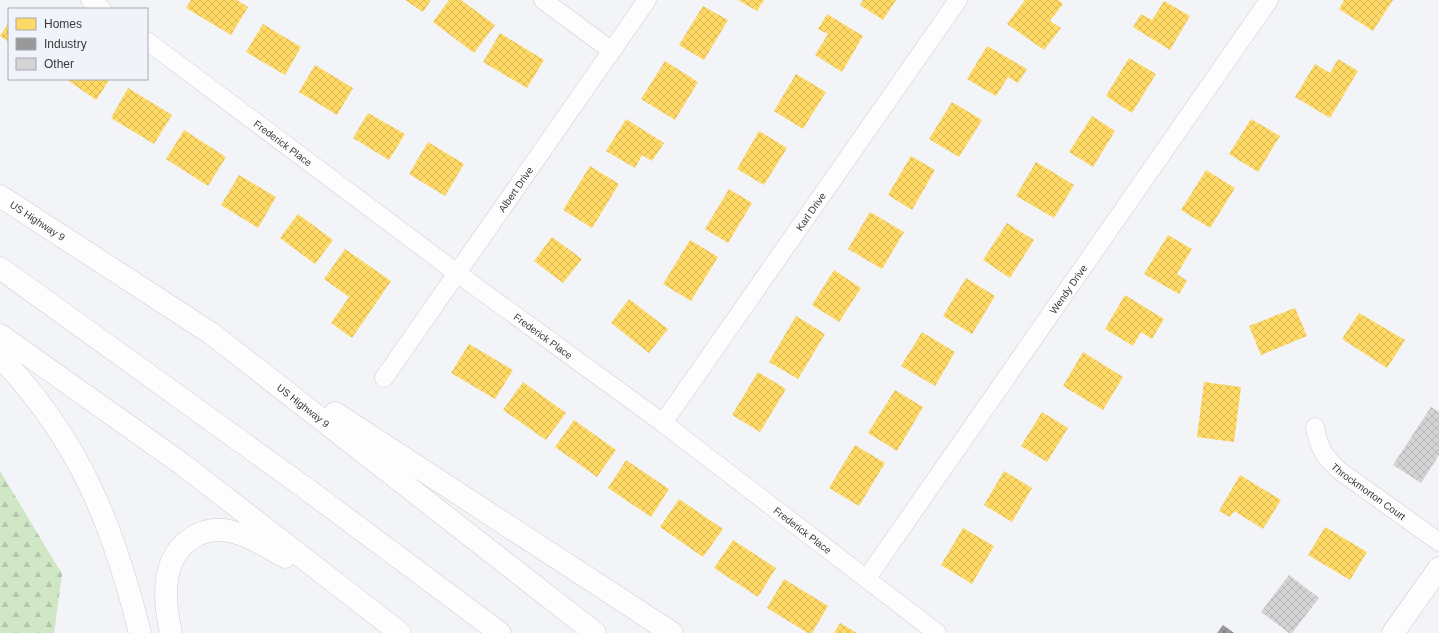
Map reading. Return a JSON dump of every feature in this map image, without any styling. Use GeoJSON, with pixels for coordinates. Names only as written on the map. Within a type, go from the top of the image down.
{"type":"FeatureCollection","features":[{"type":"Feature","properties":{"kind":"main road","name":"US Highway 9"},"geometry":{"type":"LineString","coordinates":[[0,196],[212,334],[595,633]]}},
{"type":"Feature","properties":{"kind":"main road"},"geometry":{"type":"LineString","coordinates":[[0,268],[304,487],[500,633]]}},
{"type":"Feature","properties":{"kind":"main road"},"geometry":{"type":"LineString","coordinates":[[212,334],[672,633]]}},
{"type":"Feature","properties":{"kind":"main road"},"geometry":{"type":"LineString","coordinates":[[0,335],[182,464],[400,633]]}},
{"type":"Feature","properties":{"kind":"main road"},"geometry":{"type":"LineString","coordinates":[[0,358],[29,389],[54,423],[96,495],[117,551],[140,633]]}},
{"type":"Feature","properties":{"kind":"main road"},"geometry":{"type":"LineString","coordinates":[[171,633],[166,605],[166,584],[173,558],[184,544],[196,534],[211,530],[230,531],[254,540],[352,595]]}},
{"type":"Feature","properties":{"kind":"main road"},"geometry":{"type":"LineString","coordinates":[[1393,633],[1439,568]]}},
{"type":"Feature","properties":{"kind":"street"},"geometry":{"type":"LineString","coordinates":[[90,0],[101,8]]}},
{"type":"Feature","properties":{"kind":"street"},"geometry":{"type":"LineString","coordinates":[[543,0],[612,51]]}},
{"type":"Feature","properties":{"kind":"street","name":"Albert Drive"},"geometry":{"type":"LineString","coordinates":[[384,378],[647,0]]}},
{"type":"Feature","properties":{"kind":"street","name":"Karl Drive"},"geometry":{"type":"LineString","coordinates":[[662,423],[958,0]]}},
{"type":"Feature","properties":{"kind":"street","name":"Wendy Drive"},"geometry":{"type":"LineString","coordinates":[[867,578],[1269,0]]}},
{"type":"Feature","properties":{"kind":"street","name":"Frederick Place"},"geometry":{"type":"LineString","coordinates":[[148,42],[457,273],[662,423],[867,578],[937,633]]}},
{"type":"Feature","properties":{"kind":"street","name":"Throckmorton Court"},"geometry":{"type":"LineString","coordinates":[[1315,427],[1318,444],[1327,459],[1340,471],[1439,542]]}},
{"type":"Feature","properties":{"kind":"green space"},"geometry":{"type":"Polygon","coordinates":[[[0,471],[62,574],[54,633],[0,633],[0,471]]]}},
{"type":"Feature","properties":{"kind":"building: Homes"},"geometry":{"type":"Polygon","coordinates":[[[191,0],[237,0],[248,7],[231,35],[186,8],[191,0]]]}},
{"type":"Feature","properties":{"kind":"building: Homes"},"geometry":{"type":"Polygon","coordinates":[[[405,0],[431,0],[423,12],[405,0]]]}},
{"type":"Feature","properties":{"kind":"building: Homes"},"geometry":{"type":"Polygon","coordinates":[[[449,0],[461,0],[495,25],[474,53],[433,22],[449,0]]]}},
{"type":"Feature","properties":{"kind":"building: Homes"},"geometry":{"type":"Polygon","coordinates":[[[738,0],[764,0],[757,11],[738,0]]]}},
{"type":"Feature","properties":{"kind":"building: Homes"},"geometry":{"type":"Polygon","coordinates":[[[863,0],[896,0],[883,20],[860,5],[863,0]]]}},
{"type":"Feature","properties":{"kind":"building: Homes"},"geometry":{"type":"Polygon","coordinates":[[[1025,0],[1058,0],[1063,4],[1050,21],[1061,28],[1044,50],[1007,24],[1025,0]]]}},
{"type":"Feature","properties":{"kind":"building: Homes"},"geometry":{"type":"Polygon","coordinates":[[[1344,0],[1393,0],[1373,31],[1339,9],[1344,0]]]}},
{"type":"Feature","properties":{"kind":"building: Homes"},"geometry":{"type":"Polygon","coordinates":[[[1164,1],[1190,16],[1170,50],[1133,27],[1141,14],[1152,20],[1164,1]]]}},
{"type":"Feature","properties":{"kind":"building: Homes"},"geometry":{"type":"Polygon","coordinates":[[[703,6],[728,20],[704,60],[679,45],[703,6]]]}},
{"type":"Feature","properties":{"kind":"building: Homes"},"geometry":{"type":"Polygon","coordinates":[[[827,14],[863,36],[842,72],[815,55],[828,34],[818,29],[827,14]]]}},
{"type":"Feature","properties":{"kind":"building: Homes"},"geometry":{"type":"Polygon","coordinates":[[[8,24],[8,41],[0,36],[8,24]]]}},
{"type":"Feature","properties":{"kind":"building: Homes"},"geometry":{"type":"Polygon","coordinates":[[[263,24],[301,47],[285,75],[246,52],[263,24]]]}},
{"type":"Feature","properties":{"kind":"building: Homes"},"geometry":{"type":"Polygon","coordinates":[[[500,33],[544,60],[527,88],[483,62],[500,33]]]}},
{"type":"Feature","properties":{"kind":"building: Homes"},"geometry":{"type":"Polygon","coordinates":[[[987,46],[1027,69],[1018,83],[1008,77],[996,96],[967,79],[987,46]]]}},
{"type":"Feature","properties":{"kind":"building: Homes"},"geometry":{"type":"Polygon","coordinates":[[[1129,58],[1156,74],[1132,113],[1106,96],[1129,58]]]}},
{"type":"Feature","properties":{"kind":"building: Homes"},"geometry":{"type":"Polygon","coordinates":[[[1338,59],[1358,71],[1330,118],[1295,97],[1315,64],[1330,73],[1338,59]]]}},
{"type":"Feature","properties":{"kind":"building: Homes"},"geometry":{"type":"Polygon","coordinates":[[[665,61],[698,82],[675,120],[641,99],[665,61]]]}},
{"type":"Feature","properties":{"kind":"building: Homes"},"geometry":{"type":"Polygon","coordinates":[[[315,65],[353,88],[337,115],[299,92],[315,65]]]}},
{"type":"Feature","properties":{"kind":"building: Homes"},"geometry":{"type":"Polygon","coordinates":[[[796,74],[826,92],[803,129],[774,111],[796,74]]]}},
{"type":"Feature","properties":{"kind":"building: Homes"},"geometry":{"type":"Polygon","coordinates":[[[67,80],[109,80],[96,100],[67,80]]]}},
{"type":"Feature","properties":{"kind":"building: Homes"},"geometry":{"type":"Polygon","coordinates":[[[128,88],[172,115],[154,144],[111,118],[128,88]]]}},
{"type":"Feature","properties":{"kind":"building: Homes"},"geometry":{"type":"Polygon","coordinates":[[[952,102],[982,120],[959,157],[929,139],[952,102]]]}},
{"type":"Feature","properties":{"kind":"building: Homes"},"geometry":{"type":"Polygon","coordinates":[[[368,113],[405,134],[389,160],[353,138],[368,113]]]}},
{"type":"Feature","properties":{"kind":"building: Homes"},"geometry":{"type":"Polygon","coordinates":[[[1092,116],[1115,131],[1093,167],[1069,152],[1092,116]]]}},
{"type":"Feature","properties":{"kind":"building: Homes"},"geometry":{"type":"Polygon","coordinates":[[[626,119],[664,143],[652,161],[642,155],[635,168],[606,151],[626,119]]]}},
{"type":"Feature","properties":{"kind":"building: Homes"},"geometry":{"type":"Polygon","coordinates":[[[1251,119],[1280,136],[1258,172],[1229,154],[1251,119]]]}},
{"type":"Feature","properties":{"kind":"building: Homes"},"geometry":{"type":"Polygon","coordinates":[[[184,130],[226,157],[208,186],[166,159],[184,130]]]}},
{"type":"Feature","properties":{"kind":"building: Homes"},"geometry":{"type":"Polygon","coordinates":[[[759,131],[787,148],[764,185],[737,169],[759,131]]]}},
{"type":"Feature","properties":{"kind":"building: Homes"},"geometry":{"type":"Polygon","coordinates":[[[428,142],[464,164],[445,196],[409,174],[428,142]]]}},
{"type":"Feature","properties":{"kind":"building: Homes"},"geometry":{"type":"Polygon","coordinates":[[[911,156],[935,170],[912,210],[888,195],[911,156]]]}},
{"type":"Feature","properties":{"kind":"building: Homes"},"geometry":{"type":"Polygon","coordinates":[[[1036,162],[1074,185],[1054,218],[1016,196],[1036,162]]]}},
{"type":"Feature","properties":{"kind":"building: Homes"},"geometry":{"type":"Polygon","coordinates":[[[590,166],[619,184],[592,228],[563,210],[590,166]]]}},
{"type":"Feature","properties":{"kind":"building: Homes"},"geometry":{"type":"Polygon","coordinates":[[[1206,170],[1235,188],[1210,228],[1181,210],[1206,170]]]}},
{"type":"Feature","properties":{"kind":"building: Homes"},"geometry":{"type":"Polygon","coordinates":[[[239,175],[276,197],[258,228],[221,205],[239,175]]]}},
{"type":"Feature","properties":{"kind":"building: Homes"},"geometry":{"type":"Polygon","coordinates":[[[729,189],[752,203],[728,243],[705,229],[729,189]]]}},
{"type":"Feature","properties":{"kind":"building: Homes"},"geometry":{"type":"Polygon","coordinates":[[[870,212],[904,232],[882,269],[848,249],[870,212]]]}},
{"type":"Feature","properties":{"kind":"building: Homes"},"geometry":{"type":"Polygon","coordinates":[[[298,214],[333,240],[315,264],[280,238],[298,214]]]}},
{"type":"Feature","properties":{"kind":"building: Homes"},"geometry":{"type":"Polygon","coordinates":[[[1007,223],[1034,240],[1010,278],[983,260],[1007,223]]]}},
{"type":"Feature","properties":{"kind":"building: Homes"},"geometry":{"type":"Polygon","coordinates":[[[1168,235],[1192,249],[1177,274],[1187,281],[1179,294],[1144,274],[1168,235]]]}},
{"type":"Feature","properties":{"kind":"building: Homes"},"geometry":{"type":"Polygon","coordinates":[[[552,237],[582,259],[563,283],[534,261],[552,237]]]}},
{"type":"Feature","properties":{"kind":"building: Homes"},"geometry":{"type":"Polygon","coordinates":[[[690,240],[718,257],[691,301],[663,284],[690,240]]]}},
{"type":"Feature","properties":{"kind":"building: Homes"},"geometry":{"type":"Polygon","coordinates":[[[345,249],[391,281],[352,338],[331,323],[349,297],[324,279],[345,249]]]}},
{"type":"Feature","properties":{"kind":"building: Homes"},"geometry":{"type":"Polygon","coordinates":[[[834,270],[861,288],[839,322],[812,305],[834,270]]]}},
{"type":"Feature","properties":{"kind":"building: Homes"},"geometry":{"type":"Polygon","coordinates":[[[966,278],[995,296],[972,334],[943,316],[966,278]]]}},
{"type":"Feature","properties":{"kind":"building: Homes"},"geometry":{"type":"Polygon","coordinates":[[[1125,295],[1164,319],[1152,339],[1141,332],[1133,346],[1105,329],[1125,295]]]}},
{"type":"Feature","properties":{"kind":"building: Homes"},"geometry":{"type":"Polygon","coordinates":[[[629,299],[668,329],[649,353],[611,323],[629,299]]]}},
{"type":"Feature","properties":{"kind":"building: Homes"},"geometry":{"type":"Polygon","coordinates":[[[1295,308],[1307,336],[1261,355],[1249,326],[1295,308]]]}},
{"type":"Feature","properties":{"kind":"building: Homes"},"geometry":{"type":"Polygon","coordinates":[[[1359,313],[1405,340],[1387,368],[1342,339],[1359,313]]]}},
{"type":"Feature","properties":{"kind":"building: Homes"},"geometry":{"type":"Polygon","coordinates":[[[796,316],[825,334],[798,379],[769,362],[796,316]]]}},
{"type":"Feature","properties":{"kind":"building: Homes"},"geometry":{"type":"Polygon","coordinates":[[[922,332],[955,352],[935,386],[901,366],[922,332]]]}},
{"type":"Feature","properties":{"kind":"building: Homes"},"geometry":{"type":"Polygon","coordinates":[[[469,344],[513,370],[495,399],[451,373],[469,344]]]}},
{"type":"Feature","properties":{"kind":"building: Homes"},"geometry":{"type":"Polygon","coordinates":[[[1083,352],[1123,377],[1103,410],[1063,386],[1083,352]]]}},
{"type":"Feature","properties":{"kind":"building: Homes"},"geometry":{"type":"Polygon","coordinates":[[[758,372],[786,389],[760,432],[732,415],[758,372]]]}},
{"type":"Feature","properties":{"kind":"building: Homes"},"geometry":{"type":"Polygon","coordinates":[[[523,382],[566,413],[546,440],[503,410],[523,382]]]}},
{"type":"Feature","properties":{"kind":"building: Homes"},"geometry":{"type":"Polygon","coordinates":[[[1204,382],[1241,387],[1234,442],[1197,437],[1204,382]]]}},
{"type":"Feature","properties":{"kind":"building: Homes"},"geometry":{"type":"Polygon","coordinates":[[[895,390],[923,407],[897,451],[868,433],[895,390]]]}},
{"type":"Feature","properties":{"kind":"building: Homes"},"geometry":{"type":"Polygon","coordinates":[[[1042,412],[1068,428],[1047,462],[1021,446],[1042,412]]]}},
{"type":"Feature","properties":{"kind":"building: Homes"},"geometry":{"type":"Polygon","coordinates":[[[574,420],[616,450],[597,477],[555,447],[574,420]]]}},
{"type":"Feature","properties":{"kind":"building: Homes"},"geometry":{"type":"Polygon","coordinates":[[[855,445],[885,463],[859,506],[829,488],[855,445]]]}},
{"type":"Feature","properties":{"kind":"building: Homes"},"geometry":{"type":"Polygon","coordinates":[[[626,460],[669,489],[651,517],[608,488],[626,460]]]}},
{"type":"Feature","properties":{"kind":"building: Homes"},"geometry":{"type":"Polygon","coordinates":[[[1004,471],[1032,488],[1012,522],[984,505],[1004,471]]]}},
{"type":"Feature","properties":{"kind":"building: Homes"},"geometry":{"type":"Polygon","coordinates":[[[1240,475],[1281,500],[1263,529],[1234,511],[1230,517],[1219,511],[1240,475]]]}},
{"type":"Feature","properties":{"kind":"building: Homes"},"geometry":{"type":"Polygon","coordinates":[[[679,499],[723,529],[703,557],[660,527],[679,499]]]}},
{"type":"Feature","properties":{"kind":"building: Homes"},"geometry":{"type":"Polygon","coordinates":[[[1325,527],[1367,552],[1350,580],[1308,555],[1325,527]]]}},
{"type":"Feature","properties":{"kind":"building: Homes"},"geometry":{"type":"Polygon","coordinates":[[[963,528],[994,546],[972,584],[941,565],[963,528]]]}},
{"type":"Feature","properties":{"kind":"building: Homes"},"geometry":{"type":"Polygon","coordinates":[[[733,540],[776,568],[758,597],[714,568],[733,540]]]}},
{"type":"Feature","properties":{"kind":"building: Homes"},"geometry":{"type":"Polygon","coordinates":[[[784,579],[828,606],[812,633],[808,633],[767,608],[784,579]]]}},
{"type":"Feature","properties":{"kind":"building: Homes"},"geometry":{"type":"Polygon","coordinates":[[[840,623],[857,633],[834,633],[840,623]]]}},
{"type":"Feature","properties":{"kind":"building: Industry"},"geometry":{"type":"Polygon","coordinates":[[[1223,625],[1234,633],[1217,633],[1223,625]]]}},
{"type":"Feature","properties":{"kind":"building: Other"},"geometry":{"type":"Polygon","coordinates":[[[1431,407],[1439,412],[1439,455],[1421,483],[1393,465],[1431,407]]]}},
{"type":"Feature","properties":{"kind":"building: Other"},"geometry":{"type":"Polygon","coordinates":[[[1289,575],[1319,598],[1292,633],[1289,633],[1261,612],[1289,575]]]}}]}
